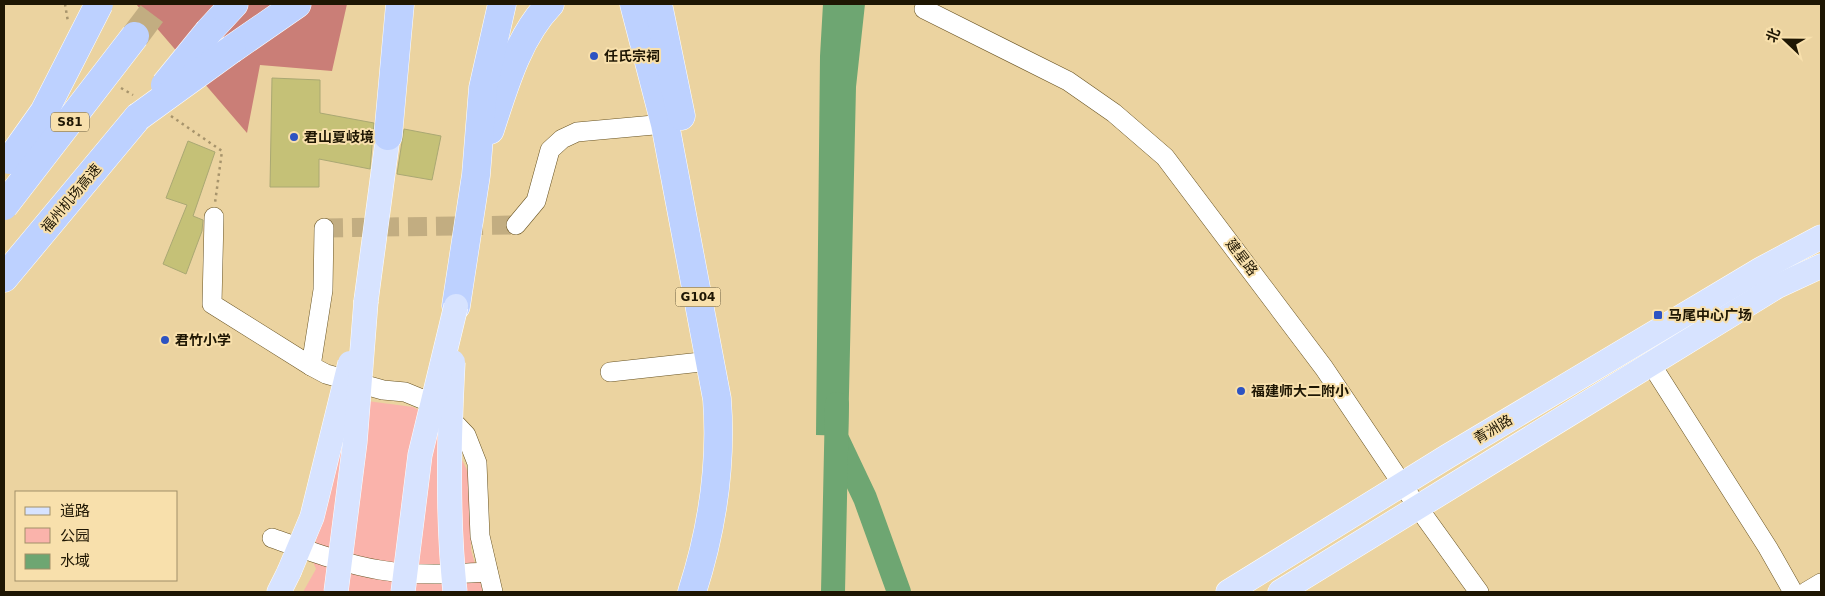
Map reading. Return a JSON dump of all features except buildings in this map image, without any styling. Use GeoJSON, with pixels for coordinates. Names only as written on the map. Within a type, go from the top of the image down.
{"type":"FeatureCollection","features":[{"type":"Feature","properties":{"kind":"highway"},"geometry":{"type":"LineString","coordinates":[[7,164],[44,112],[99,4]]}},
{"type":"Feature","properties":{"kind":"highway"},"geometry":{"type":"LineString","coordinates":[[136,106],[234,4]]}},
{"type":"Feature","properties":{"kind":"highway"},"geometry":{"type":"LineString","coordinates":[[136,106],[232,48],[297,4]]}},
{"type":"Feature","properties":{"kind":"highway"},"geometry":{"type":"LineString","coordinates":[[388,136],[400,4]]}},
{"type":"Feature","properties":{"kind":"highway"},"geometry":{"type":"LineString","coordinates":[[456,306],[476,175],[495,82],[502,4]]}},
{"type":"Feature","properties":{"kind":"highway"},"geometry":{"type":"LineString","coordinates":[[495,82],[537,18],[550,4]]}},
{"type":"Feature","properties":{"kind":"highway","name":"G104"},"geometry":{"type":"LineString","coordinates":[[634,4],[666,124],[710,362],[720,433],[706,542],[692,592]]}},
{"type":"Feature","properties":{"kind":"highway","name":"G104"},"geometry":{"type":"LineString","coordinates":[[658,4],[686,142],[732,406],[735,445],[731,506],[710,592]]}},
{"type":"Feature","properties":{"kind":"highway","name":"S81"},"geometry":{"type":"LineString","coordinates":[[4,206],[135,36]]}},
{"type":"Feature","properties":{"kind":"highway","name":"福州机场高速"},"geometry":{"type":"LineString","coordinates":[[4,278],[136,106]]}},
{"type":"Feature","properties":{"kind":"main road"},"geometry":{"type":"LineString","coordinates":[[336,592],[355,442],[366,301],[388,136]]}},
{"type":"Feature","properties":{"kind":"main road","name":"青洲路"},"geometry":{"type":"LineString","coordinates":[[1230,592],[1751,274],[1821,237]]}},
{"type":"Feature","properties":{"kind":"main road","name":"青洲路"},"geometry":{"type":"LineString","coordinates":[[1280,592],[1419,509],[1776,287],[1821,266]]}},
{"type":"Feature","properties":{"kind":"main road"},"geometry":{"type":"LineString","coordinates":[[1751,274],[1753,301]]}},
{"type":"Feature","properties":{"kind":"main road"},"geometry":{"type":"LineString","coordinates":[[284,582],[312,517],[366,301]]}},
{"type":"Feature","properties":{"kind":"main road"},"geometry":{"type":"LineString","coordinates":[[403,592],[420,455],[456,306]]}},
{"type":"Feature","properties":{"kind":"main road"},"geometry":{"type":"LineString","coordinates":[[456,306],[450,426],[452,561],[456,592]]}},
{"type":"Feature","properties":{"kind":"street","name":"建星路"},"geometry":{"type":"LineString","coordinates":[[924,9],[1068,81],[1099,101],[1152,144],[1242,257],[1324,368],[1419,509],[1480,592]]}},
{"type":"Feature","properties":{"kind":"street"},"geometry":{"type":"LineString","coordinates":[[516,224],[536,200],[550,150],[562,139],[577,132],[666,124]]}},
{"type":"Feature","properties":{"kind":"street"},"geometry":{"type":"LineString","coordinates":[[214,217],[212,304],[326,374],[383,390],[405,392],[422,399],[445,413],[466,435],[477,463],[480,536],[493,592]]}},
{"type":"Feature","properties":{"kind":"street"},"geometry":{"type":"LineString","coordinates":[[311,366],[324,290],[324,228]]}},
{"type":"Feature","properties":{"kind":"street"},"geometry":{"type":"LineString","coordinates":[[610,372],[710,362]]}},
{"type":"Feature","properties":{"kind":"street"},"geometry":{"type":"LineString","coordinates":[[1651,364],[1768,548],[1793,592]]}},
{"type":"Feature","properties":{"kind":"street"},"geometry":{"type":"LineString","coordinates":[[272,538],[378,570],[436,574],[488,572]]}},
{"type":"Feature","properties":{"kind":"street"},"geometry":{"type":"LineString","coordinates":[[1806,592],[1821,583]]}},
{"type":"Feature","properties":{"kind":"path"},"geometry":{"type":"LineString","coordinates":[[117,87],[136,106]]}},
{"type":"Feature","properties":{"kind":"path"},"geometry":{"type":"LineString","coordinates":[[166,114],[222,151],[214,217]]}},
{"type":"Feature","properties":{"kind":"green space"},"geometry":{"type":"Polygon","coordinates":[[[352,399],[413,407],[444,424],[469,474],[471,550],[483,592],[303,592],[316,569],[311,557],[331,490],[352,399]]]}},
{"type":"Feature","properties":{"kind":"shaded area"},"geometry":{"type":"Polygon","coordinates":[[[136,4],[347,4],[332,71],[260,65],[247,133],[136,4]]]}},
{"type":"Feature","properties":{"kind":"water"},"geometry":{"type":"Polygon","coordinates":[[[823,4],[865,4],[856,87],[848,436],[816,435],[820,56],[823,4]]]}},
{"type":"Feature","properties":{"kind":"waterway"},"geometry":{"type":"LineString","coordinates":[[833,592],[837,404]]}},
{"type":"Feature","properties":{"kind":"waterway"},"geometry":{"type":"LineString","coordinates":[[838,441],[865,498],[899,592]]}},
{"type":"Feature","properties":{"kind":"tunnel"},"geometry":{"type":"LineString","coordinates":[[135,36],[159,4]]}},
{"type":"Feature","properties":{"kind":"tunnel"},"geometry":{"type":"LineString","coordinates":[[324,228],[516,225]]}},
{"type":"Feature","properties":{"kind":"place","name":"任氏宗祠"},"geometry":{"type":"Point","coordinates":[594,56]}},
{"type":"Feature","properties":{"kind":"place","name":"君山夏岐境"},"geometry":{"type":"Point","coordinates":[294,137]}},
{"type":"Feature","properties":{"kind":"place","name":"马尾中心广场"},"geometry":{"type":"Point","coordinates":[1658,315]}},
{"type":"Feature","properties":{"kind":"place","name":"君竹小学"},"geometry":{"type":"Point","coordinates":[165,340]}},
{"type":"Feature","properties":{"kind":"place","name":"福建师大二附小"},"geometry":{"type":"Point","coordinates":[1241,391]}}]}
